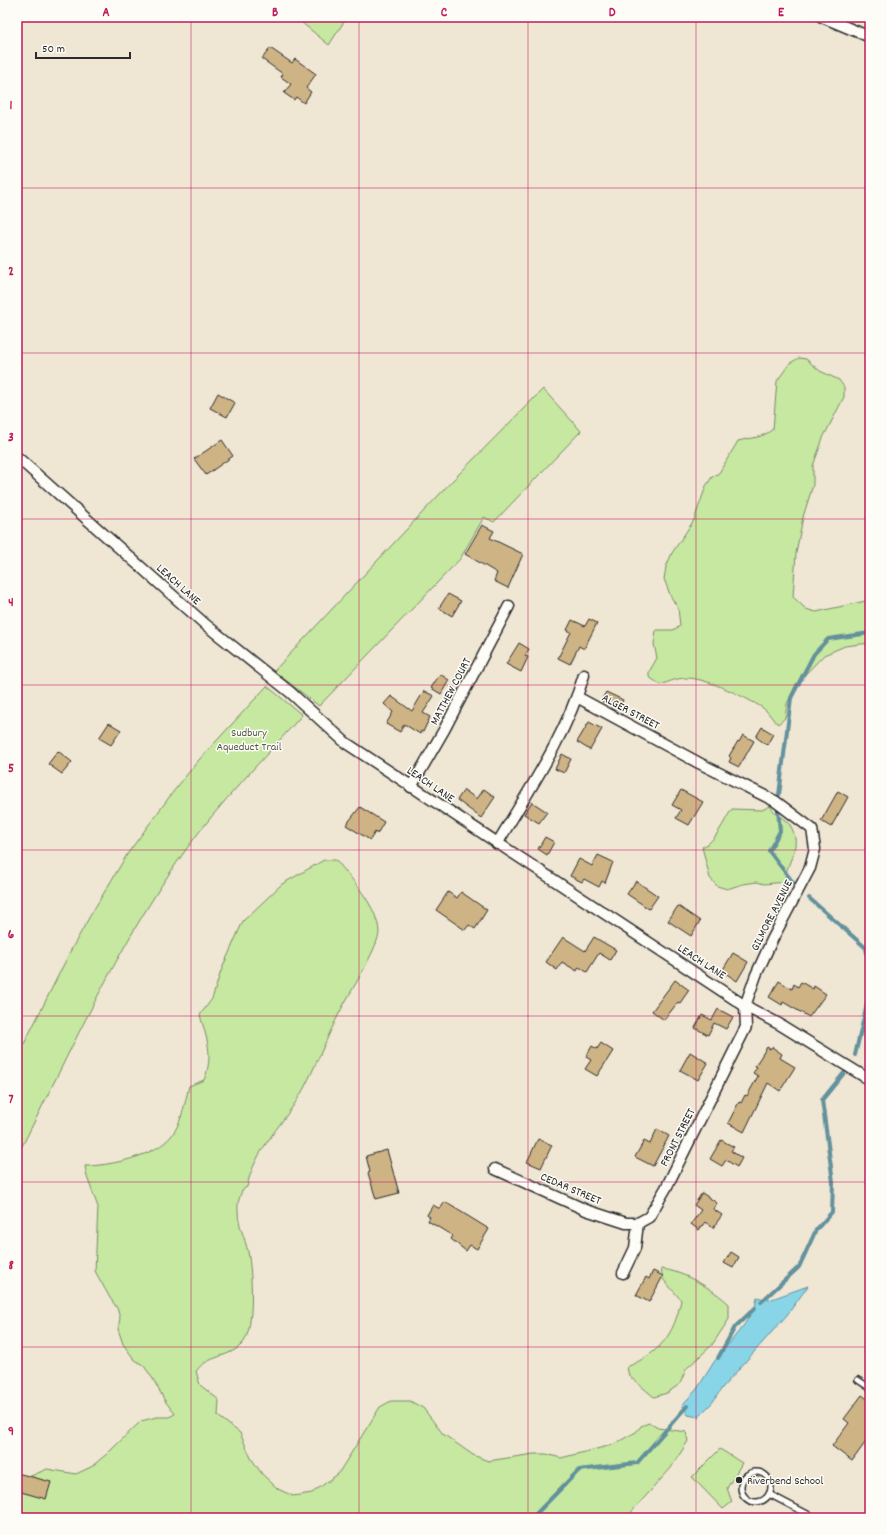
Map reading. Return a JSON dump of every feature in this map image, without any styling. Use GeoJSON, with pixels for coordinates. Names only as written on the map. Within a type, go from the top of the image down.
{"type":"FeatureCollection","features":[{"type":"Feature","properties":{"kind":"street"},"geometry":{"type":"LineString","coordinates":[[822,17],[870,37]]}},
{"type":"Feature","properties":{"kind":"street","name":"LEACH LANE"},"geometry":{"type":"LineString","coordinates":[[17,457],[206,625],[290,692],[337,736],[496,844],[745,1006],[779,1024],[870,1080]]}},
{"type":"Feature","properties":{"kind":"street","name":"MATTHEW COURT"},"geometry":{"type":"LineString","coordinates":[[411,787],[444,730],[509,606]]}},
{"type":"Feature","properties":{"kind":"street"},"geometry":{"type":"LineString","coordinates":[[496,844],[553,752],[577,697],[584,675]]}},
{"type":"Feature","properties":{"kind":"street","name":"ALGER STREET"},"geometry":{"type":"LineString","coordinates":[[577,697],[699,763],[776,801],[802,819],[812,828],[815,835]]}},
{"type":"Feature","properties":{"kind":"street","name":"GILMORE AVENUE"},"geometry":{"type":"LineString","coordinates":[[745,1006],[756,974],[772,940],[810,868],[816,848],[815,835]]}},
{"type":"Feature","properties":{"kind":"street","name":"FRONT STREET"},"geometry":{"type":"LineString","coordinates":[[638,1223],[649,1217],[656,1206],[721,1079],[746,1027],[745,1006]]}},
{"type":"Feature","properties":{"kind":"street","name":"CEDAR STREET"},"geometry":{"type":"LineString","coordinates":[[495,1169],[586,1210],[626,1223],[638,1223]]}},
{"type":"Feature","properties":{"kind":"street"},"geometry":{"type":"LineString","coordinates":[[623,1273],[635,1248],[638,1223]]}},
{"type":"Feature","properties":{"kind":"lane"},"geometry":{"type":"LineString","coordinates":[[858,1380],[870,1388]]}},
{"type":"Feature","properties":{"kind":"lane"},"geometry":{"type":"LineString","coordinates":[[762,1473],[770,1482],[769,1494],[760,1502],[754,1502],[744,1495],[742,1483],[750,1474],[762,1473]]}},
{"type":"Feature","properties":{"kind":"lane"},"geometry":{"type":"LineString","coordinates":[[769,1494],[816,1518]]}},
{"type":"Feature","properties":{"kind":"green space"},"geometry":{"type":"Polygon","coordinates":[[[295,17],[347,17],[329,45],[295,17]]]}},
{"type":"Feature","properties":{"kind":"green space"},"geometry":{"type":"Polygon","coordinates":[[[799,358],[806,359],[820,371],[839,380],[844,387],[844,397],[823,438],[813,466],[813,485],[803,517],[796,553],[793,597],[806,609],[816,612],[870,600],[870,643],[845,646],[824,655],[796,684],[787,704],[785,718],[778,724],[763,708],[716,685],[697,679],[688,678],[674,680],[661,685],[649,677],[649,672],[657,658],[654,644],[656,630],[673,630],[680,626],[678,608],[671,597],[664,579],[666,567],[672,553],[694,520],[706,486],[712,477],[719,473],[738,441],[761,436],[773,429],[777,381],[790,363],[799,358]]]}},
{"type":"Feature","properties":{"kind":"green space"},"geometry":{"type":"Polygon","coordinates":[[[543,389],[581,431],[494,522],[484,517],[460,559],[319,706],[274,671],[452,481],[543,389]]]}},
{"type":"Feature","properties":{"kind":"green space","name":"Sudbury Aqueduct Trail"},"geometry":{"type":"Polygon","coordinates":[[[267,686],[302,715],[198,833],[161,887],[116,961],[17,1156],[17,1058],[71,950],[128,853],[173,792],[198,761],[267,686]]]}},
{"type":"Feature","properties":{"kind":"green space"},"geometry":{"type":"Polygon","coordinates":[[[770,806],[790,825],[794,833],[795,847],[786,874],[785,882],[764,884],[757,882],[743,884],[727,889],[717,886],[710,878],[702,847],[711,841],[719,831],[732,809],[762,810],[770,806]]]}},
{"type":"Feature","properties":{"kind":"green space"},"geometry":{"type":"Polygon","coordinates":[[[324,860],[336,860],[363,893],[374,913],[377,922],[379,932],[378,938],[336,1020],[303,1090],[263,1148],[256,1160],[247,1187],[242,1190],[238,1205],[238,1216],[248,1252],[251,1272],[252,1299],[247,1336],[238,1348],[206,1362],[196,1371],[200,1385],[219,1400],[218,1416],[240,1433],[251,1458],[262,1474],[278,1489],[293,1496],[312,1493],[338,1474],[380,1407],[391,1401],[410,1401],[423,1408],[443,1434],[473,1455],[488,1461],[534,1454],[546,1454],[561,1458],[612,1445],[636,1432],[641,1426],[649,1423],[658,1428],[686,1432],[688,1441],[671,1468],[626,1518],[17,1518],[17,1482],[47,1469],[76,1474],[91,1467],[108,1453],[141,1421],[157,1417],[169,1417],[175,1414],[165,1401],[144,1366],[134,1359],[123,1344],[118,1329],[120,1318],[117,1308],[95,1271],[98,1207],[87,1177],[85,1166],[119,1162],[144,1154],[155,1149],[172,1135],[181,1118],[189,1086],[204,1080],[207,1071],[209,1055],[200,1015],[212,999],[221,971],[243,921],[282,884],[324,860]]]}},
{"type":"Feature","properties":{"kind":"green space"},"geometry":{"type":"Polygon","coordinates":[[[661,1269],[679,1273],[715,1292],[729,1304],[729,1319],[712,1345],[686,1369],[680,1384],[667,1393],[654,1397],[629,1376],[627,1367],[657,1349],[670,1333],[678,1313],[681,1300],[663,1279],[661,1269]]]}},
{"type":"Feature","properties":{"kind":"green space"},"geometry":{"type":"Polygon","coordinates":[[[720,1449],[742,1463],[727,1488],[732,1502],[723,1509],[692,1477],[720,1449]]]}},
{"type":"Feature","properties":{"kind":"water"},"geometry":{"type":"Polygon","coordinates":[[[808,1286],[787,1315],[722,1388],[712,1403],[698,1417],[688,1415],[682,1405],[697,1389],[714,1362],[744,1325],[755,1307],[757,1297],[769,1300],[808,1286]]]}},
{"type":"Feature","properties":{"kind":"building"},"geometry":{"type":"Polygon","coordinates":[[[270,48],[292,63],[295,59],[316,74],[306,88],[311,92],[304,103],[296,97],[294,100],[284,93],[291,84],[281,77],[283,74],[262,59],[270,48]]]}},
{"type":"Feature","properties":{"kind":"building"},"geometry":{"type":"Polygon","coordinates":[[[218,393],[235,403],[227,417],[210,408],[218,393]]]}},
{"type":"Feature","properties":{"kind":"building"},"geometry":{"type":"Polygon","coordinates":[[[222,440],[233,456],[206,475],[194,459],[222,440]]]}},
{"type":"Feature","properties":{"kind":"building"},"geometry":{"type":"Polygon","coordinates":[[[482,525],[494,531],[490,538],[523,554],[508,588],[494,581],[497,573],[465,554],[482,525]]]}},
{"type":"Feature","properties":{"kind":"building"},"geometry":{"type":"Polygon","coordinates":[[[448,594],[461,601],[452,616],[439,608],[448,594]]]}},
{"type":"Feature","properties":{"kind":"building"},"geometry":{"type":"Polygon","coordinates":[[[589,619],[597,623],[584,649],[579,646],[570,664],[558,658],[571,632],[567,630],[572,620],[585,626],[589,619]]]}},
{"type":"Feature","properties":{"kind":"building"},"geometry":{"type":"Polygon","coordinates":[[[519,643],[529,649],[525,656],[528,657],[521,672],[506,664],[519,643]]]}},
{"type":"Feature","properties":{"kind":"building"},"geometry":{"type":"Polygon","coordinates":[[[440,674],[449,680],[441,694],[431,688],[440,674]]]}},
{"type":"Feature","properties":{"kind":"building"},"geometry":{"type":"Polygon","coordinates":[[[424,691],[434,696],[423,713],[430,717],[423,732],[421,731],[420,734],[404,724],[400,732],[386,724],[393,712],[384,704],[391,696],[412,711],[424,691]]]}},
{"type":"Feature","properties":{"kind":"building"},"geometry":{"type":"Polygon","coordinates":[[[606,692],[623,700],[619,709],[601,701],[606,692]]]}},
{"type":"Feature","properties":{"kind":"building"},"geometry":{"type":"Polygon","coordinates":[[[589,722],[602,729],[590,750],[577,742],[589,722]]]}},
{"type":"Feature","properties":{"kind":"building"},"geometry":{"type":"Polygon","coordinates":[[[109,723],[121,730],[111,745],[99,738],[109,723]]]}},
{"type":"Feature","properties":{"kind":"building"},"geometry":{"type":"Polygon","coordinates":[[[762,727],[773,734],[767,745],[756,737],[762,727]]]}},
{"type":"Feature","properties":{"kind":"building"},"geometry":{"type":"Polygon","coordinates":[[[743,735],[754,741],[739,767],[729,762],[731,758],[729,756],[743,735]]]}},
{"type":"Feature","properties":{"kind":"building"},"geometry":{"type":"Polygon","coordinates":[[[58,751],[72,762],[62,774],[48,764],[58,751]]]}},
{"type":"Feature","properties":{"kind":"building"},"geometry":{"type":"Polygon","coordinates":[[[562,754],[571,759],[564,773],[555,769],[562,754]]]}},
{"type":"Feature","properties":{"kind":"building"},"geometry":{"type":"Polygon","coordinates":[[[484,789],[495,797],[481,818],[457,800],[464,790],[477,799],[484,789]]]}},
{"type":"Feature","properties":{"kind":"building"},"geometry":{"type":"Polygon","coordinates":[[[681,790],[703,802],[689,825],[676,818],[681,810],[672,805],[681,790]]]}},
{"type":"Feature","properties":{"kind":"building"},"geometry":{"type":"Polygon","coordinates":[[[838,791],[848,797],[831,827],[821,821],[838,791]]]}},
{"type":"Feature","properties":{"kind":"building"},"geometry":{"type":"Polygon","coordinates":[[[532,802],[547,812],[539,823],[524,814],[532,802]]]}},
{"type":"Feature","properties":{"kind":"building"},"geometry":{"type":"Polygon","coordinates":[[[360,807],[384,822],[377,834],[375,832],[370,840],[346,825],[360,807]]]}},
{"type":"Feature","properties":{"kind":"building"},"geometry":{"type":"Polygon","coordinates":[[[545,837],[554,842],[547,855],[538,849],[545,837]]]}},
{"type":"Feature","properties":{"kind":"building"},"geometry":{"type":"Polygon","coordinates":[[[598,855],[613,862],[605,883],[602,881],[599,887],[584,879],[582,882],[570,876],[579,859],[592,866],[598,855]]]}},
{"type":"Feature","properties":{"kind":"building"},"geometry":{"type":"Polygon","coordinates":[[[636,881],[658,896],[649,909],[627,894],[636,881]]]}},
{"type":"Feature","properties":{"kind":"building"},"geometry":{"type":"Polygon","coordinates":[[[448,892],[457,898],[461,892],[487,910],[475,929],[469,925],[465,930],[436,910],[448,892]]]}},
{"type":"Feature","properties":{"kind":"building"},"geometry":{"type":"Polygon","coordinates":[[[678,906],[700,921],[691,936],[668,921],[678,906]]]}},
{"type":"Feature","properties":{"kind":"building"},"geometry":{"type":"Polygon","coordinates":[[[563,937],[585,951],[594,937],[616,950],[610,960],[599,953],[587,972],[579,967],[577,971],[562,962],[557,970],[546,962],[563,937]]]}},
{"type":"Feature","properties":{"kind":"building"},"geometry":{"type":"Polygon","coordinates":[[[733,953],[748,962],[737,981],[722,971],[733,953]]]}},
{"type":"Feature","properties":{"kind":"building"},"geometry":{"type":"Polygon","coordinates":[[[675,980],[689,990],[680,1003],[678,1002],[664,1020],[652,1011],[675,980]]]}},
{"type":"Feature","properties":{"kind":"building"},"geometry":{"type":"Polygon","coordinates":[[[779,981],[792,989],[794,984],[798,987],[801,982],[813,989],[814,986],[826,994],[809,1017],[783,1002],[782,1005],[769,997],[779,981]]]}},
{"type":"Feature","properties":{"kind":"building"},"geometry":{"type":"Polygon","coordinates":[[[718,1009],[733,1017],[726,1029],[714,1023],[708,1035],[695,1028],[702,1015],[712,1020],[718,1009]]]}},
{"type":"Feature","properties":{"kind":"building"},"geometry":{"type":"Polygon","coordinates":[[[601,1043],[613,1051],[597,1076],[585,1069],[591,1060],[586,1057],[592,1046],[597,1049],[601,1043]]]}},
{"type":"Feature","properties":{"kind":"building"},"geometry":{"type":"Polygon","coordinates":[[[767,1047],[770,1049],[772,1047],[782,1054],[780,1058],[795,1067],[780,1091],[768,1083],[744,1132],[728,1123],[739,1102],[741,1103],[745,1095],[747,1096],[758,1076],[753,1073],[757,1067],[755,1066],[767,1047]]]}},
{"type":"Feature","properties":{"kind":"building"},"geometry":{"type":"Polygon","coordinates":[[[690,1052],[708,1063],[698,1080],[680,1070],[690,1052]]]}},
{"type":"Feature","properties":{"kind":"building"},"geometry":{"type":"Polygon","coordinates":[[[657,1129],[669,1136],[653,1166],[635,1157],[644,1141],[650,1144],[657,1129]]]}},
{"type":"Feature","properties":{"kind":"building"},"geometry":{"type":"Polygon","coordinates":[[[538,1139],[552,1145],[541,1168],[527,1162],[538,1139]]]}},
{"type":"Feature","properties":{"kind":"building"},"geometry":{"type":"Polygon","coordinates":[[[721,1140],[734,1147],[731,1151],[742,1158],[737,1167],[726,1160],[722,1166],[710,1159],[721,1140]]]}},
{"type":"Feature","properties":{"kind":"building"},"geometry":{"type":"Polygon","coordinates":[[[387,1150],[399,1193],[376,1199],[368,1173],[370,1172],[366,1156],[387,1150]]]}},
{"type":"Feature","properties":{"kind":"building"},"geometry":{"type":"Polygon","coordinates":[[[702,1193],[717,1203],[713,1209],[722,1215],[713,1228],[705,1222],[699,1230],[691,1224],[701,1210],[694,1205],[702,1193]]]}},
{"type":"Feature","properties":{"kind":"building"},"geometry":{"type":"Polygon","coordinates":[[[445,1202],[489,1229],[477,1249],[470,1245],[466,1251],[451,1239],[453,1236],[428,1221],[430,1217],[427,1215],[433,1205],[440,1209],[445,1202]]]}},
{"type":"Feature","properties":{"kind":"building"},"geometry":{"type":"Polygon","coordinates":[[[731,1252],[739,1257],[733,1268],[724,1263],[731,1252]]]}},
{"type":"Feature","properties":{"kind":"building"},"geometry":{"type":"Polygon","coordinates":[[[653,1271],[663,1276],[649,1302],[636,1295],[646,1277],[649,1279],[653,1271]]]}},
{"type":"Feature","properties":{"kind":"building"},"geometry":{"type":"Polygon","coordinates":[[[862,1395],[870,1401],[870,1436],[852,1461],[832,1446],[849,1423],[844,1419],[862,1395]]]}},
{"type":"Feature","properties":{"kind":"building"},"geometry":{"type":"Polygon","coordinates":[[[17,1473],[51,1482],[46,1499],[21,1492],[22,1490],[17,1488],[17,1473]]]}},
{"type":"Feature","properties":{"kind":"waterway"},"geometry":{"type":"LineString","coordinates":[[779,795],[791,698],[814,654],[828,639],[870,633]]}},
{"type":"Feature","properties":{"kind":"waterway"},"geometry":{"type":"LineString","coordinates":[[778,810],[780,831],[769,851],[795,885]]}},
{"type":"Feature","properties":{"kind":"waterway"},"geometry":{"type":"LineString","coordinates":[[809,898],[866,948],[870,969]]}},
{"type":"Feature","properties":{"kind":"waterway"},"geometry":{"type":"LineString","coordinates":[[855,1055],[870,992]]}},
{"type":"Feature","properties":{"kind":"waterway"},"geometry":{"type":"LineString","coordinates":[[761,1302],[799,1267],[816,1230],[832,1212],[833,1182],[822,1100],[844,1073]]}},
{"type":"Feature","properties":{"kind":"waterway"},"geometry":{"type":"LineString","coordinates":[[718,1358],[735,1327],[755,1308]]}},
{"type":"Feature","properties":{"kind":"waterway"},"geometry":{"type":"LineString","coordinates":[[532,1518],[579,1470],[637,1463],[687,1406]]}},
{"type":"Feature","properties":{"kind":"place","name":"Riverbend School"},"geometry":{"type":"Point","coordinates":[739,1480]}}]}
